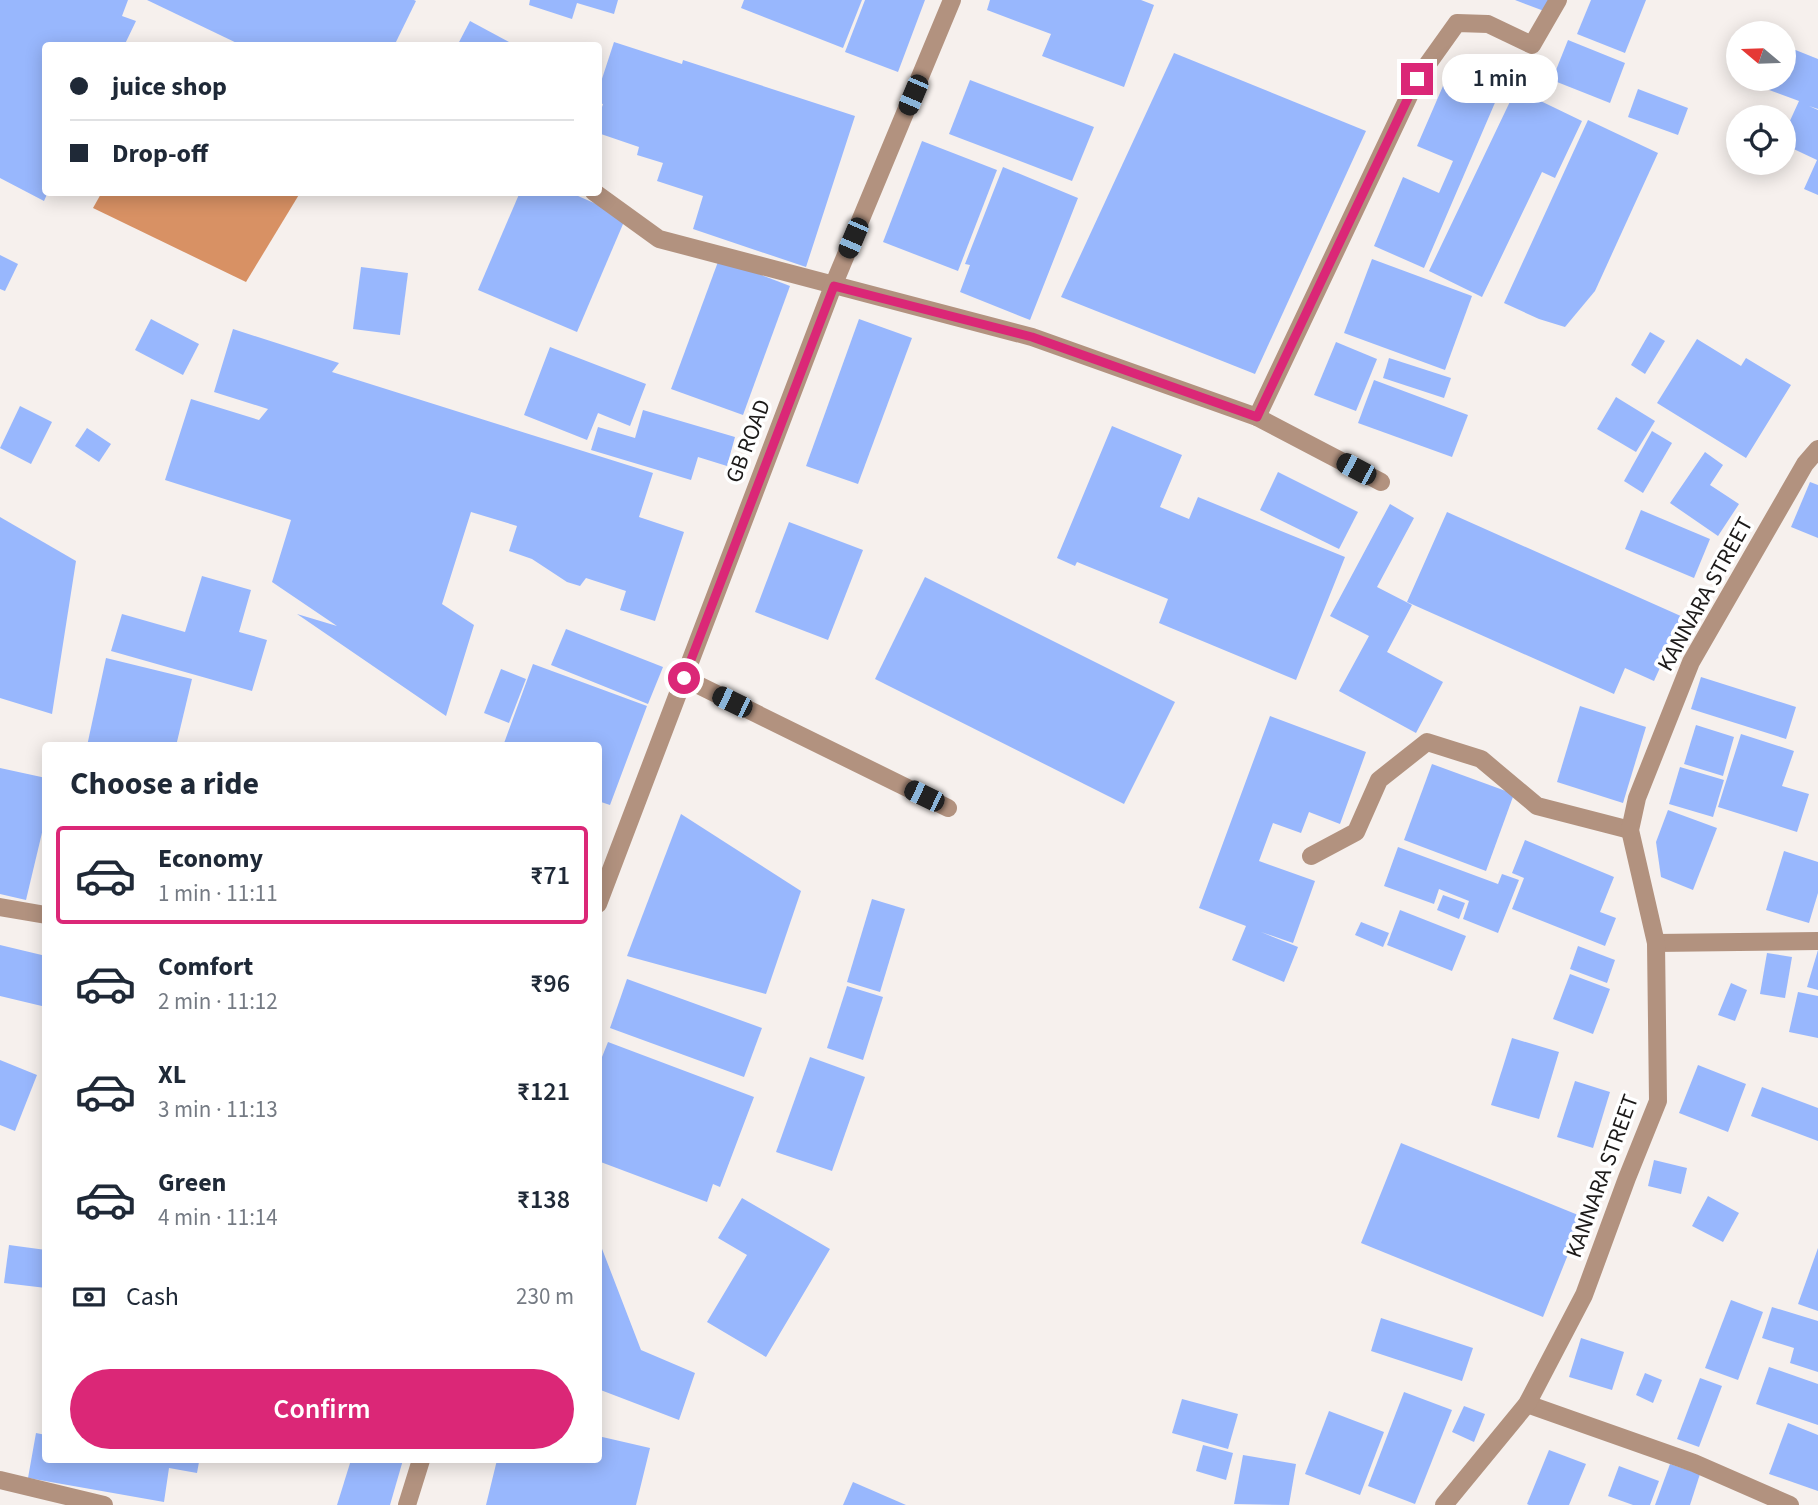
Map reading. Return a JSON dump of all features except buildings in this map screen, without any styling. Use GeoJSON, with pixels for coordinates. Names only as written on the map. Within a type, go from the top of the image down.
{"type":"FeatureCollection","features":[{"type":"Feature","properties":{"kind":"street","name":"GB ROAD"},"geometry":{"type":"LineString","coordinates":[[602,893],[834,286],[953,0]]}},
{"type":"Feature","properties":{"kind":"street"},"geometry":{"type":"LineString","coordinates":[[1257,417],[1411,91],[1425,67],[1457,23],[1488,24],[1532,46],[1559,0]]}},
{"type":"Feature","properties":{"kind":"street"},"geometry":{"type":"LineString","coordinates":[[600,196],[659,239],[1032,337],[1257,417],[1381,482]]}},
{"type":"Feature","properties":{"kind":"street","name":"KANNARA STREET"},"geometry":{"type":"LineString","coordinates":[[1444,1505],[1527,1404],[1584,1295],[1658,1101],[1657,943],[1630,830],[1637,798],[1691,662],[1805,464],[1818,449]]}},
{"type":"Feature","properties":{"kind":"street"},"geometry":{"type":"LineString","coordinates":[[684,678],[948,808]]}},
{"type":"Feature","properties":{"kind":"street"},"geometry":{"type":"LineString","coordinates":[[1311,856],[1356,832],[1379,780],[1427,742],[1482,759],[1537,806],[1630,830]]}},
{"type":"Feature","properties":{"kind":"street"},"geometry":{"type":"LineString","coordinates":[[0,907],[42,914]]}},
{"type":"Feature","properties":{"kind":"street"},"geometry":{"type":"LineString","coordinates":[[1657,943],[1818,941]]}},
{"type":"Feature","properties":{"kind":"street"},"geometry":{"type":"LineString","coordinates":[[1527,1404],[1694,1463],[1790,1505]]}},
{"type":"Feature","properties":{"kind":"street"},"geometry":{"type":"LineString","coordinates":[[407,1505],[420,1463]]}},
{"type":"Feature","properties":{"kind":"street"},"geometry":{"type":"LineString","coordinates":[[0,1480],[104,1505]]}},
{"type":"Feature","properties":{"kind":"shaded area"},"geometry":{"type":"Polygon","coordinates":[[[100,196],[298,196],[246,282],[93,208],[100,196]]]}},
{"type":"Feature","properties":{"kind":"route"},"geometry":{"type":"LineString","coordinates":[[684,678],[834,286],[1032,337],[1257,417],[1417,79]]}}]}
